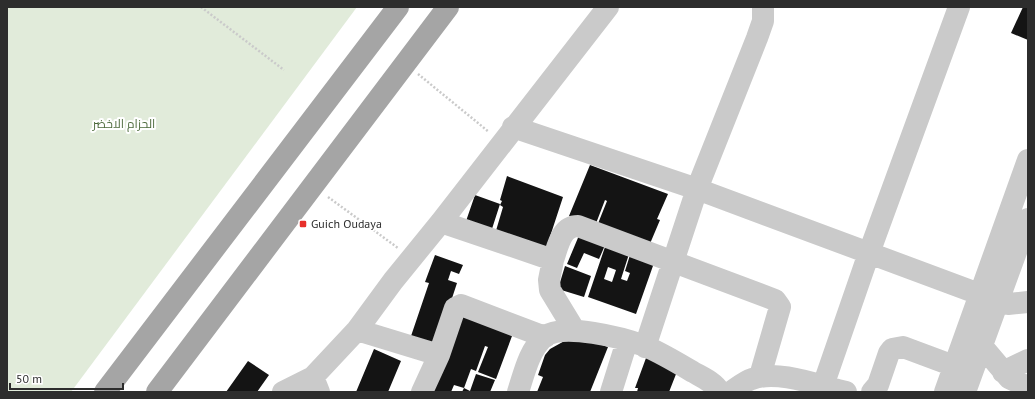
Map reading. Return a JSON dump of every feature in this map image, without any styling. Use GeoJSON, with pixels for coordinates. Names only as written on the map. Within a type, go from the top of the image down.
{"type":"FeatureCollection","features":[{"type":"Feature","properties":{"kind":"main road"},"geometry":{"type":"LineString","coordinates":[[105,392],[398,7]]}},
{"type":"Feature","properties":{"kind":"main road"},"geometry":{"type":"LineString","coordinates":[[157,392],[448,7]]}},
{"type":"Feature","properties":{"kind":"street"},"geometry":{"type":"LineString","coordinates":[[283,392],[316,385],[507,134],[608,7]]}},
{"type":"Feature","properties":{"kind":"street"},"geometry":{"type":"LineString","coordinates":[[611,392],[636,344],[673,261],[697,189],[758,38],[763,21],[763,7]]}},
{"type":"Feature","properties":{"kind":"street"},"geometry":{"type":"LineString","coordinates":[[824,386],[869,253],[959,7]]}},
{"type":"Feature","properties":{"kind":"street"},"geometry":{"type":"LineString","coordinates":[[507,134],[697,189],[988,298],[1008,304],[1028,302]]}},
{"type":"Feature","properties":{"kind":"street"},"geometry":{"type":"LineString","coordinates":[[965,392],[982,346],[988,298],[1028,160]]}},
{"type":"Feature","properties":{"kind":"street"},"geometry":{"type":"LineString","coordinates":[[945,392],[954,366],[1028,219]]}},
{"type":"Feature","properties":{"kind":"street"},"geometry":{"type":"LineString","coordinates":[[441,222],[553,260]]}},
{"type":"Feature","properties":{"kind":"street"},"geometry":{"type":"LineString","coordinates":[[575,331],[550,290],[550,280],[553,260],[564,232],[572,226],[578,226],[775,300],[780,307],[760,376]]}},
{"type":"Feature","properties":{"kind":"street"},"geometry":{"type":"LineString","coordinates":[[422,392],[439,355],[455,308],[461,305],[544,337]]}},
{"type":"Feature","properties":{"kind":"street"},"geometry":{"type":"LineString","coordinates":[[357,330],[439,355]]}},
{"type":"Feature","properties":{"kind":"street"},"geometry":{"type":"LineString","coordinates":[[518,392],[531,356],[544,337],[562,331],[575,331],[636,344],[710,382],[720,392]]}},
{"type":"Feature","properties":{"kind":"street"},"geometry":{"type":"LineString","coordinates":[[982,346],[1003,372],[1018,384],[1028,387]]}},
{"type":"Feature","properties":{"kind":"street"},"geometry":{"type":"LineString","coordinates":[[872,392],[878,385],[889,353],[892,349],[903,347],[954,366]]}},
{"type":"Feature","properties":{"kind":"street"},"geometry":{"type":"LineString","coordinates":[[1003,372],[1028,360]]}},
{"type":"Feature","properties":{"kind":"street"},"geometry":{"type":"LineString","coordinates":[[731,392],[750,379],[760,376],[781,376],[846,392]]}},
{"type":"Feature","properties":{"kind":"path"},"geometry":{"type":"LineString","coordinates":[[201,7],[284,70]]}},
{"type":"Feature","properties":{"kind":"path"},"geometry":{"type":"LineString","coordinates":[[405,64],[507,134]]}},
{"type":"Feature","properties":{"kind":"path"},"geometry":{"type":"LineString","coordinates":[[313,186],[412,257]]}},
{"type":"Feature","properties":{"kind":"green space","name":"الحزام الاخضر"},"geometry":{"type":"Polygon","coordinates":[[[7,7],[357,7],[71,392],[7,392],[7,7]]]}},
{"type":"Feature","properties":{"kind":"building"},"geometry":{"type":"Polygon","coordinates":[[[1023,7],[1028,7],[1028,40],[1011,33],[1023,7]]]}},
{"type":"Feature","properties":{"kind":"building"},"geometry":{"type":"Polygon","coordinates":[[[590,165],[668,194],[657,219],[660,220],[649,246],[597,226],[607,201],[605,200],[595,226],[569,216],[590,165]]]}},
{"type":"Feature","properties":{"kind":"building"},"geometry":{"type":"Polygon","coordinates":[[[507,176],[563,197],[545,252],[495,234],[503,207],[500,205],[502,201],[500,200],[507,176]]]}},
{"type":"Feature","properties":{"kind":"building"},"geometry":{"type":"Polygon","coordinates":[[[475,195],[500,204],[491,232],[465,224],[475,195]]]}},
{"type":"Feature","properties":{"kind":"building"},"geometry":{"type":"Polygon","coordinates":[[[580,233],[606,243],[599,259],[584,253],[577,268],[567,264],[580,233]]]}},
{"type":"Feature","properties":{"kind":"building"},"geometry":{"type":"Polygon","coordinates":[[[606,244],[629,254],[621,279],[627,281],[630,273],[625,271],[630,255],[654,263],[636,314],[588,297],[606,244]],[[608,267],[604,279],[612,282],[616,270],[608,267]]]}},
{"type":"Feature","properties":{"kind":"building"},"geometry":{"type":"Polygon","coordinates":[[[435,255],[463,265],[459,274],[451,271],[448,280],[457,283],[436,347],[410,339],[429,283],[425,282],[435,255]]]}},
{"type":"Feature","properties":{"kind":"building"},"geometry":{"type":"Polygon","coordinates":[[[565,266],[591,276],[584,297],[558,289],[565,266]]]}},
{"type":"Feature","properties":{"kind":"building"},"geometry":{"type":"Polygon","coordinates":[[[463,310],[515,328],[496,379],[478,372],[488,347],[485,346],[476,371],[471,369],[464,388],[454,385],[451,392],[432,392],[463,310]]]}},
{"type":"Feature","properties":{"kind":"building"},"geometry":{"type":"Polygon","coordinates":[[[568,339],[585,339],[608,347],[590,392],[537,392],[543,377],[538,375],[545,355],[550,349],[568,339]]]}},
{"type":"Feature","properties":{"kind":"building"},"geometry":{"type":"Polygon","coordinates":[[[374,349],[401,361],[388,392],[356,392],[374,349]]]}},
{"type":"Feature","properties":{"kind":"building"},"geometry":{"type":"Polygon","coordinates":[[[646,358],[678,369],[669,392],[637,392],[638,388],[635,388],[646,358]]]}},
{"type":"Feature","properties":{"kind":"building"},"geometry":{"type":"Polygon","coordinates":[[[248,361],[269,375],[257,392],[226,392],[248,361]]]}},
{"type":"Feature","properties":{"kind":"building"},"geometry":{"type":"Polygon","coordinates":[[[476,374],[495,380],[490,392],[462,392],[464,388],[470,391],[476,374]]]}},
{"type":"Feature","properties":{"kind":"place","name":"Guich Oudaya"},"geometry":{"type":"Point","coordinates":[303,224]}}]}
